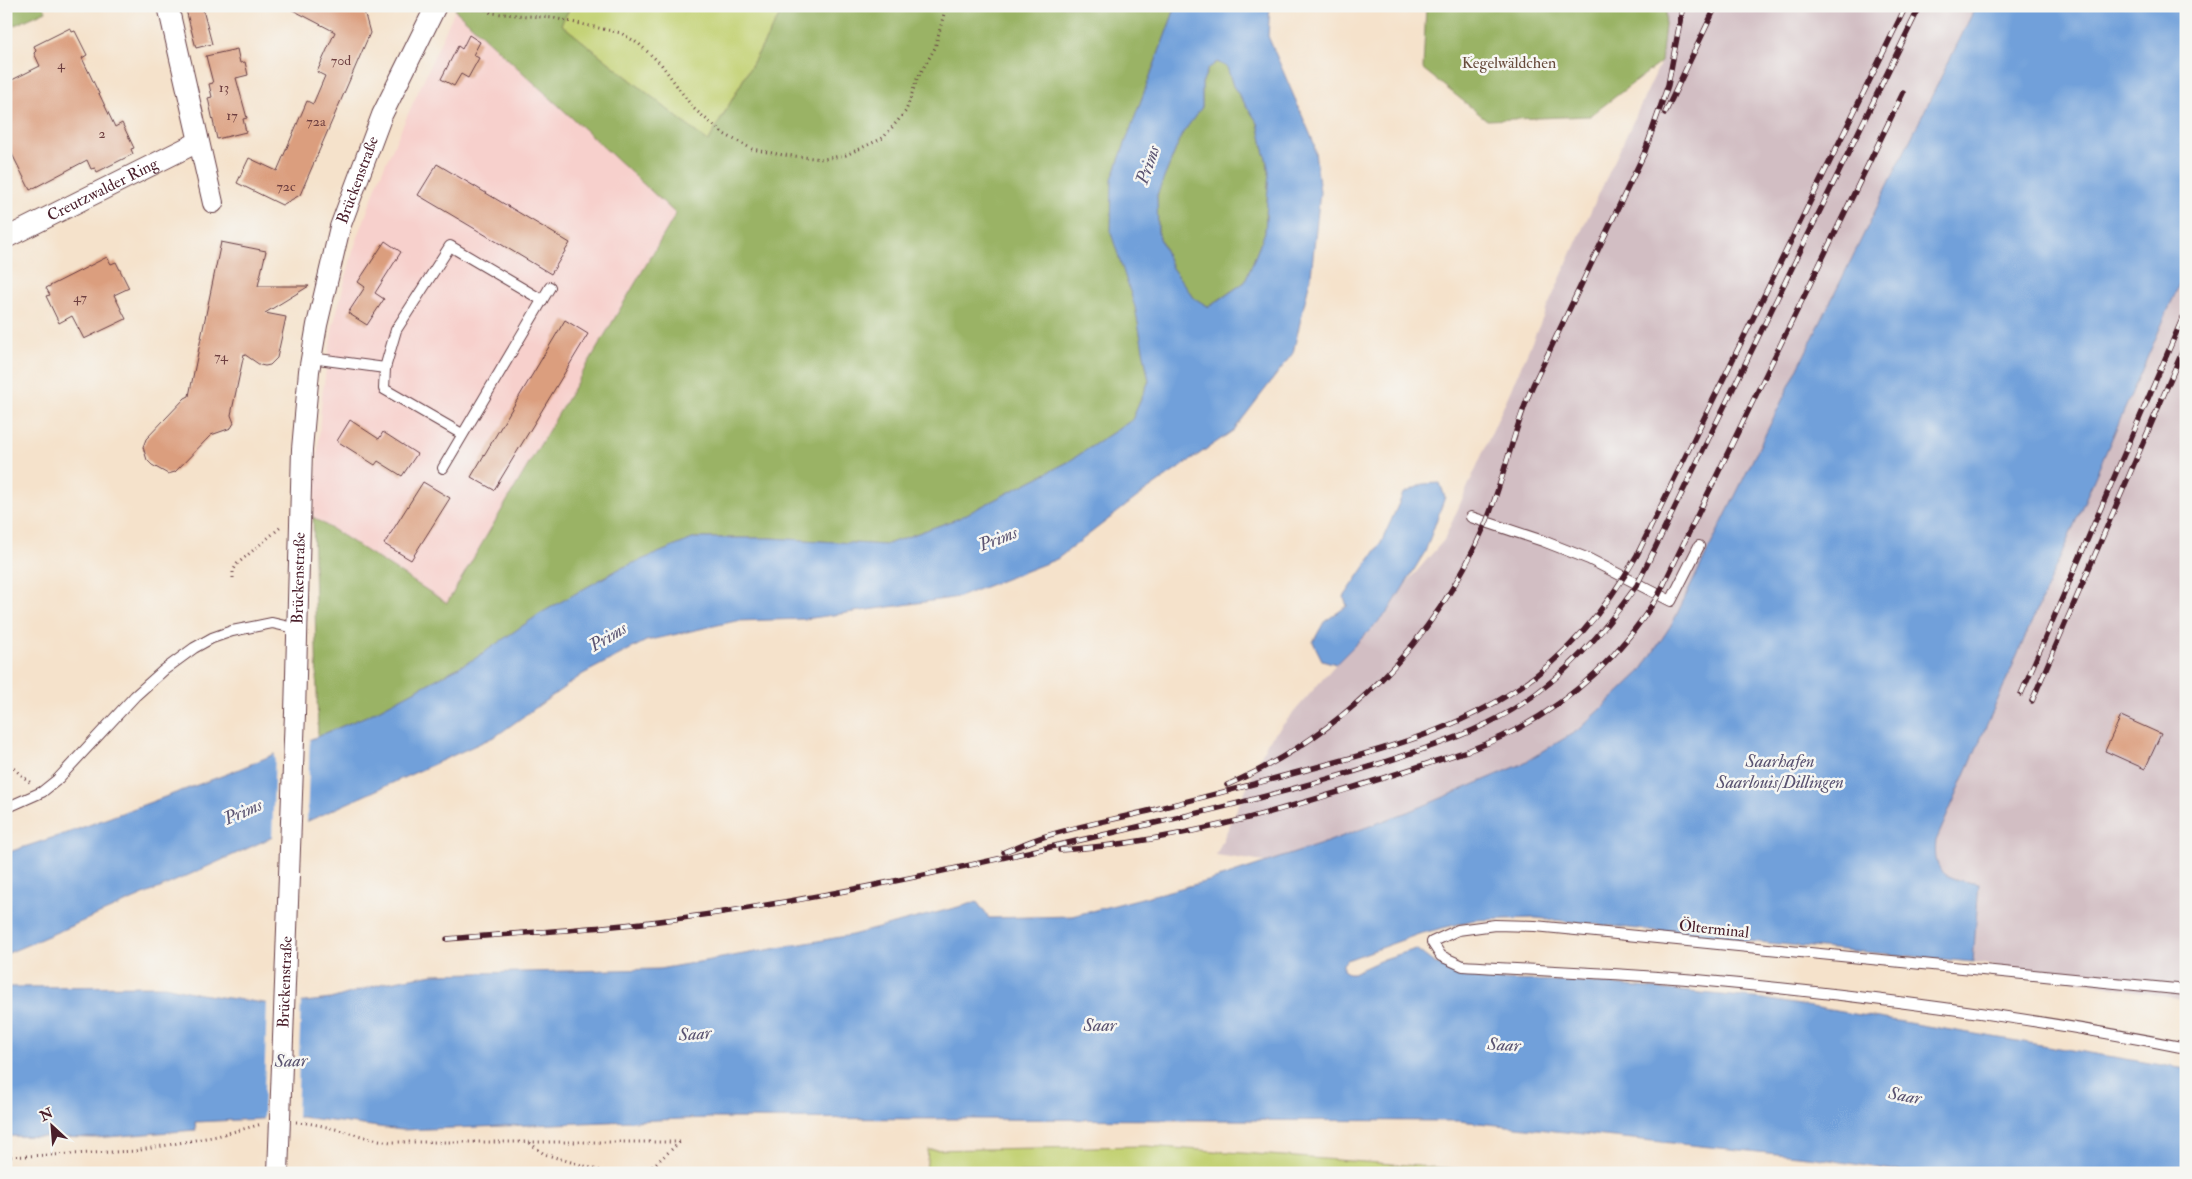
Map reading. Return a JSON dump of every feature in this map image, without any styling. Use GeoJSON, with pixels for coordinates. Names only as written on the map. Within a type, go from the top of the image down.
{"type":"FeatureCollection","features":[{"type":"Feature","properties":{"kind":"street"},"geometry":{"type":"LineString","coordinates":[[168,6],[213,203]]}},
{"type":"Feature","properties":{"kind":"street","name":"Brückenstraße"},"geometry":{"type":"LineString","coordinates":[[278,1173],[298,629],[302,449],[311,358],[327,277],[340,227],[382,115],[436,6]]}},
{"type":"Feature","properties":{"kind":"street","name":"Creutzwalder Ring"},"geometry":{"type":"LineString","coordinates":[[6,238],[198,142]]}},
{"type":"Feature","properties":{"kind":"lane"},"geometry":{"type":"LineString","coordinates":[[462,434],[384,389],[386,368],[396,330],[450,246],[542,300]]}},
{"type":"Feature","properties":{"kind":"lane"},"geometry":{"type":"LineString","coordinates":[[443,468],[550,287]]}},
{"type":"Feature","properties":{"kind":"lane"},"geometry":{"type":"LineString","coordinates":[[311,358],[386,368]]}},
{"type":"Feature","properties":{"kind":"lane"},"geometry":{"type":"LineString","coordinates":[[1472,517],[1589,559],[1671,601],[1699,546]]}},
{"type":"Feature","properties":{"kind":"lane"},"geometry":{"type":"LineString","coordinates":[[6,808],[42,792],[84,754],[135,696],[164,670],[194,648],[212,638],[232,631],[272,623],[298,629]]}},
{"type":"Feature","properties":{"kind":"lane","name":"Ölterminal"},"geometry":{"type":"LineString","coordinates":[[2186,990],[1535,926],[1495,925],[1458,930],[1432,942],[1441,956],[1463,966],[1696,980],[1916,1005],[2098,1031],[2186,1048]]}},
{"type":"Feature","properties":{"kind":"path"},"geometry":{"type":"LineString","coordinates":[[482,6],[491,13],[554,18],[621,33],[639,44],[661,64],[693,108],[724,134],[752,149],[783,155],[824,159],[846,155],[883,138],[906,111],[917,79],[935,48],[946,6]]}},
{"type":"Feature","properties":{"kind":"path"},"geometry":{"type":"LineString","coordinates":[[233,578],[233,571],[237,564],[300,512]]}},
{"type":"Feature","properties":{"kind":"path"},"geometry":{"type":"LineString","coordinates":[[6,762],[42,792]]}},
{"type":"Feature","properties":{"kind":"path"},"geometry":{"type":"LineString","coordinates":[[6,1157],[135,1151],[217,1136],[245,1127],[270,1122]]}},
{"type":"Feature","properties":{"kind":"path"},"geometry":{"type":"LineString","coordinates":[[287,1122],[323,1126],[367,1139],[392,1142],[681,1142],[645,1173]]}},
{"type":"Feature","properties":{"kind":"path"},"geometry":{"type":"LineString","coordinates":[[530,1143],[544,1154],[608,1173]]}},
{"type":"Feature","properties":{"kind":"shaded area","name":"Saarhafen Saarlouis/Dillingen"},"geometry":{"type":"Polygon","coordinates":[[[1667,6],[2186,6],[2186,1000],[1973,962],[1216,855],[1267,743],[1444,540],[1580,234],[1661,62],[1667,6]]]}},
{"type":"Feature","properties":{"kind":"shaded area"},"geometry":{"type":"Polygon","coordinates":[[[455,10],[676,214],[447,603],[313,517],[322,396],[333,326],[353,251],[380,176],[455,10]]]}},
{"type":"Feature","properties":{"kind":"green space"},"geometry":{"type":"Polygon","coordinates":[[[6,6],[43,6],[46,11],[6,29],[6,6]]]}},
{"type":"Feature","properties":{"kind":"green space"},"geometry":{"type":"Polygon","coordinates":[[[458,6],[571,6],[561,24],[708,142],[785,6],[1176,6],[1112,179],[1149,381],[1132,420],[1068,462],[957,519],[885,545],[771,538],[695,538],[619,569],[541,613],[476,658],[369,715],[318,736],[313,517],[447,603],[676,214],[455,10],[458,6]]]}},
{"type":"Feature","properties":{"kind":"green space"},"geometry":{"type":"Polygon","coordinates":[[[571,6],[785,6],[708,142],[561,24],[571,6]]]}},
{"type":"Feature","properties":{"kind":"green space","name":"Kegelwäldchen"},"geometry":{"type":"Polygon","coordinates":[[[1426,6],[1667,6],[1661,62],[1590,116],[1487,120],[1423,69],[1426,6]]]}},
{"type":"Feature","properties":{"kind":"green space"},"geometry":{"type":"Polygon","coordinates":[[[1217,62],[1227,67],[1233,86],[1258,123],[1269,172],[1265,232],[1245,282],[1208,307],[1194,298],[1172,268],[1158,233],[1157,195],[1182,134],[1202,107],[1202,83],[1208,69],[1217,62]]]}},
{"type":"Feature","properties":{"kind":"green space"},"geometry":{"type":"Polygon","coordinates":[[[1146,1146],[1514,1173],[926,1173],[928,1150],[1146,1146]]]}},
{"type":"Feature","properties":{"kind":"water","name":"Prims"},"geometry":{"type":"Polygon","coordinates":[[[1176,6],[1270,6],[1268,36],[1314,143],[1320,192],[1311,275],[1293,353],[1234,430],[1140,495],[1057,559],[959,597],[805,619],[736,621],[646,641],[583,674],[496,736],[160,888],[6,954],[6,853],[70,832],[227,774],[369,715],[476,658],[541,613],[619,569],[695,538],[771,538],[885,545],[957,519],[1068,462],[1132,420],[1149,381],[1135,307],[1111,233],[1112,179],[1176,6]],[[1217,62],[1208,69],[1202,83],[1202,107],[1182,134],[1157,195],[1158,233],[1172,268],[1194,298],[1209,307],[1245,282],[1265,232],[1269,172],[1258,123],[1233,86],[1227,67],[1217,62]]]}},
{"type":"Feature","properties":{"kind":"water","name":"Saar"},"geometry":{"type":"Polygon","coordinates":[[[1976,6],[2186,6],[2186,269],[1936,841],[1935,853],[1937,862],[1945,874],[1959,880],[1979,884],[1973,962],[1768,943],[1536,918],[1474,920],[1419,934],[1347,960],[1343,964],[1343,970],[1353,973],[1384,959],[1416,949],[1434,963],[1455,973],[1490,980],[1575,981],[1764,999],[2186,1069],[2186,1173],[1912,1173],[1816,1158],[1459,1121],[709,1118],[402,1130],[301,1117],[195,1122],[196,1130],[95,1138],[6,1136],[6,987],[165,986],[200,994],[278,1005],[331,999],[384,983],[433,974],[659,969],[852,935],[977,902],[989,918],[1072,916],[1212,880],[1319,845],[1418,808],[1520,765],[1580,729],[1641,671],[1673,622],[1976,6]]]}},
{"type":"Feature","properties":{"kind":"water"},"geometry":{"type":"Polygon","coordinates":[[[1440,483],[1445,497],[1425,552],[1388,612],[1336,664],[1322,660],[1313,642],[1324,622],[1347,606],[1344,597],[1381,543],[1403,494],[1423,484],[1440,483]]]}},
{"type":"Feature","properties":{"kind":"pier"},"geometry":{"type":"Polygon","coordinates":[[[310,737],[307,824],[272,840],[275,751],[310,737]]]}},
{"type":"Feature","properties":{"kind":"pier"},"geometry":{"type":"Polygon","coordinates":[[[301,1000],[297,1119],[263,1121],[267,1001],[278,1003],[301,1000]]]}},
{"type":"Feature","properties":{"kind":"building"},"geometry":{"type":"Polygon","coordinates":[[[185,6],[202,6],[212,44],[196,48],[185,6]]]}},
{"type":"Feature","properties":{"kind":"building"},"geometry":{"type":"Polygon","coordinates":[[[285,6],[354,6],[364,11],[370,33],[300,195],[282,205],[237,183],[249,158],[277,171],[307,101],[313,104],[325,76],[317,72],[335,32],[285,6]]]}},
{"type":"Feature","properties":{"kind":"building"},"geometry":{"type":"Polygon","coordinates":[[[70,28],[72,32],[75,31],[87,55],[82,58],[115,127],[122,123],[134,148],[131,149],[133,154],[97,172],[95,168],[91,169],[87,160],[30,190],[6,142],[6,83],[40,66],[34,53],[36,51],[34,46],[70,28]]]}},
{"type":"Feature","properties":{"kind":"building"},"geometry":{"type":"Polygon","coordinates":[[[469,35],[480,42],[473,55],[479,58],[468,78],[461,74],[454,86],[441,79],[458,46],[462,49],[469,35]]]}},
{"type":"Feature","properties":{"kind":"building"},"geometry":{"type":"Polygon","coordinates":[[[237,49],[240,63],[245,62],[248,75],[236,78],[247,118],[243,119],[246,132],[217,139],[208,98],[212,97],[209,84],[213,83],[206,56],[237,49]]]}},
{"type":"Feature","properties":{"kind":"building"},"geometry":{"type":"Polygon","coordinates":[[[437,164],[570,243],[551,274],[418,195],[437,164]]]}},
{"type":"Feature","properties":{"kind":"building"},"geometry":{"type":"Polygon","coordinates":[[[385,241],[401,252],[375,293],[384,299],[367,325],[348,313],[365,287],[358,282],[385,241]]]}},
{"type":"Feature","properties":{"kind":"building"},"geometry":{"type":"Polygon","coordinates":[[[221,242],[266,251],[258,286],[309,286],[265,313],[286,317],[277,358],[270,365],[265,366],[260,365],[244,354],[231,415],[234,423],[231,428],[211,435],[175,472],[168,474],[147,460],[143,447],[146,439],[189,396],[221,242]]]}},
{"type":"Feature","properties":{"kind":"building"},"geometry":{"type":"Polygon","coordinates":[[[107,257],[111,264],[116,262],[129,288],[114,295],[126,319],[84,339],[72,316],[59,323],[46,296],[50,295],[46,288],[107,257]]]}},
{"type":"Feature","properties":{"kind":"building"},"geometry":{"type":"Polygon","coordinates":[[[565,320],[588,334],[494,490],[471,477],[565,320]]]}},
{"type":"Feature","properties":{"kind":"building"},"geometry":{"type":"Polygon","coordinates":[[[350,420],[379,439],[383,432],[417,454],[402,476],[378,461],[375,465],[337,441],[350,420]]]}},
{"type":"Feature","properties":{"kind":"building"},"geometry":{"type":"Polygon","coordinates":[[[423,482],[450,498],[411,560],[384,544],[423,482]]]}},
{"type":"Feature","properties":{"kind":"building"},"geometry":{"type":"Polygon","coordinates":[[[2121,716],[2161,734],[2145,769],[2105,751],[2121,716]]]}},
{"type":"Feature","properties":{"kind":"railway"},"geometry":{"type":"LineString","coordinates":[[1227,785],[1270,764],[1310,740],[1347,711],[1381,680],[1412,645],[1440,608],[1464,567],[1485,525],[1533,385],[1644,154],[1668,85],[1683,6]]}},
{"type":"Feature","properties":{"kind":"railway"},"geometry":{"type":"LineString","coordinates":[[1665,113],[1716,6]]}},
{"type":"Feature","properties":{"kind":"railway"},"geometry":{"type":"LineString","coordinates":[[1004,852],[1058,832],[1262,782],[1372,752],[1423,735],[1447,726],[1495,703],[1536,676],[1569,646],[1613,594],[1637,555],[1906,6]]}},
{"type":"Feature","properties":{"kind":"railway"},"geometry":{"type":"LineString","coordinates":[[447,939],[659,921],[808,898],[925,875],[1187,816],[1326,780],[1448,740],[1481,727],[1512,710],[1549,684],[1581,654],[1610,621],[1637,585],[1920,6]]}},
{"type":"Feature","properties":{"kind":"railway"},"geometry":{"type":"LineString","coordinates":[[1060,850],[1113,845],[1217,826],[1319,798],[1470,750],[1527,724],[1553,708],[1600,669],[1621,646],[1658,596],[1903,93]]}},
{"type":"Feature","properties":{"kind":"railway"},"geometry":{"type":"LineString","coordinates":[[2021,694],[2186,310]]}},
{"type":"Feature","properties":{"kind":"railway"},"geometry":{"type":"LineString","coordinates":[[2032,701],[2186,343]]}}]}
